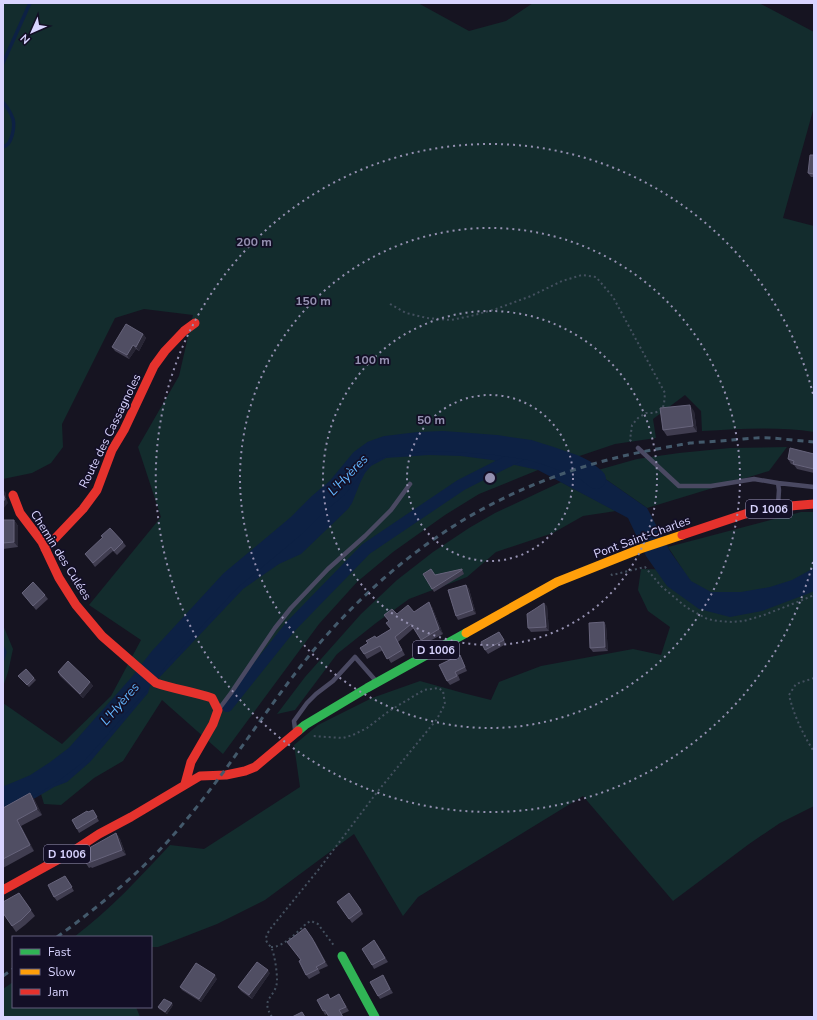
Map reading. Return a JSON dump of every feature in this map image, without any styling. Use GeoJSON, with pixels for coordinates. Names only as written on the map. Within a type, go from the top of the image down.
{"type":"FeatureCollection","features":[{"type":"Feature","properties":{"kind":"main road","name":"Route des Cassagnoles"},"geometry":{"type":"LineString","coordinates":[[45,549],[83,509],[97,490],[112,450],[124,430],[154,366],[165,351],[184,331],[195,323]]}},
{"type":"Feature","properties":{"kind":"main road","name":"Chemin des Culées"},"geometry":{"type":"LineString","coordinates":[[13,496],[20,513],[42,542],[59,578],[76,604],[102,636],[156,683],[212,698],[218,710]]}},
{"type":"Feature","properties":{"kind":"main road","name":"D 1006"},"geometry":{"type":"LineString","coordinates":[[778,507],[814,504]]}},
{"type":"Feature","properties":{"kind":"main road","name":"Pont Saint-Charles"},"geometry":{"type":"LineString","coordinates":[[378,682],[557,582],[640,549],[725,520],[778,507]]}},
{"type":"Feature","properties":{"kind":"main road","name":"D 1006"},"geometry":{"type":"LineString","coordinates":[[3,890],[70,853],[99,834],[200,776],[226,775],[255,767],[305,725],[378,682]]}},
{"type":"Feature","properties":{"kind":"main road"},"geometry":{"type":"LineString","coordinates":[[185,784],[192,762],[213,724],[218,710]]}},
{"type":"Feature","properties":{"kind":"main road"},"geometry":{"type":"LineString","coordinates":[[342,956],[375,1017]]}},
{"type":"Feature","properties":{"kind":"lane"},"geometry":{"type":"LineString","coordinates":[[638,448],[679,486],[711,486],[754,479],[814,487]]}},
{"type":"Feature","properties":{"kind":"lane"},"geometry":{"type":"LineString","coordinates":[[778,483],[778,507]]}},
{"type":"Feature","properties":{"kind":"lane"},"geometry":{"type":"LineString","coordinates":[[218,710],[275,628],[291,608],[328,569],[365,536],[391,510],[410,484]]}},
{"type":"Feature","properties":{"kind":"lane"},"geometry":{"type":"LineString","coordinates":[[295,734],[294,721],[307,703],[333,681],[355,658],[378,682]]}},
{"type":"Feature","properties":{"kind":"path"},"geometry":{"type":"LineString","coordinates":[[390,304],[406,313],[427,318],[451,320],[496,309],[531,296],[562,281],[582,275],[596,277],[613,297],[665,393],[662,410],[654,413],[646,413],[638,418],[632,425],[630,440],[638,448]]}},
{"type":"Feature","properties":{"kind":"path"},"geometry":{"type":"LineString","coordinates":[[599,566],[612,575],[645,567],[661,586],[686,606],[707,619],[718,621],[744,621],[814,595]]}},
{"type":"Feature","properties":{"kind":"path"},"geometry":{"type":"LineString","coordinates":[[814,678],[796,684],[789,695],[805,738],[814,752]]}},
{"type":"Feature","properties":{"kind":"path"},"geometry":{"type":"LineString","coordinates":[[272,1017],[268,1010],[268,1001],[277,986],[277,980],[271,947],[266,939],[267,934],[319,869],[378,791],[437,719],[445,704],[443,691],[438,688],[424,690],[389,711],[367,728],[343,738],[315,737],[295,734]]}},
{"type":"Feature","properties":{"kind":"path"},"geometry":{"type":"LineString","coordinates":[[271,947],[280,946],[311,921],[318,924],[342,956]]}},
{"type":"Feature","properties":{"kind":"green space"},"geometry":{"type":"Polygon","coordinates":[[[3,3],[418,3],[469,31],[506,21],[533,3],[759,3],[814,32],[814,107],[783,218],[814,226],[814,432],[786,429],[702,431],[701,411],[685,395],[653,419],[656,438],[615,444],[538,470],[479,494],[445,515],[393,552],[357,582],[319,624],[223,754],[162,700],[123,761],[94,778],[61,805],[44,804],[41,794],[41,780],[35,784],[3,796],[3,703],[62,744],[111,696],[141,640],[89,605],[161,517],[138,447],[179,376],[193,315],[144,309],[115,318],[62,424],[63,447],[51,463],[32,473],[3,479],[3,3]]]}},
{"type":"Feature","properties":{"kind":"green space"},"geometry":{"type":"Polygon","coordinates":[[[787,447],[769,471],[647,508],[604,478],[591,472],[637,459],[679,453],[730,448],[787,447]]]}},
{"type":"Feature","properties":{"kind":"green space"},"geometry":{"type":"Polygon","coordinates":[[[561,482],[616,511],[583,516],[553,533],[496,552],[467,577],[409,599],[337,654],[295,710],[277,714],[305,677],[361,614],[397,580],[433,552],[469,528],[495,513],[561,482]]]}},
{"type":"Feature","properties":{"kind":"green space"},"geometry":{"type":"Polygon","coordinates":[[[801,512],[814,512],[814,806],[780,823],[749,844],[673,901],[583,796],[418,897],[403,916],[354,834],[265,900],[217,924],[158,947],[152,947],[152,936],[75,936],[136,881],[170,845],[204,849],[300,787],[294,745],[318,725],[372,698],[420,681],[491,700],[499,682],[541,666],[633,649],[661,655],[670,627],[648,611],[638,590],[641,569],[683,570],[668,547],[801,512]]]}},
{"type":"Feature","properties":{"kind":"green space"},"geometry":{"type":"Polygon","coordinates":[[[3,625],[13,649],[3,687],[3,625]]]}},
{"type":"Feature","properties":{"kind":"green space"},"geometry":{"type":"Polygon","coordinates":[[[12,983],[12,1008],[136,1008],[140,1017],[3,1017],[3,989],[12,983]]]}},
{"type":"Feature","properties":{"kind":"water"},"geometry":{"type":"Polygon","coordinates":[[[443,441],[496,445],[530,450],[575,465],[604,478],[647,508],[670,551],[691,581],[711,592],[741,592],[770,587],[792,580],[814,568],[814,591],[762,611],[730,617],[699,609],[667,586],[646,556],[628,518],[538,470],[492,460],[461,456],[429,455],[386,458],[371,466],[365,473],[348,509],[301,554],[279,564],[243,589],[158,679],[151,682],[148,693],[90,762],[67,782],[54,787],[3,817],[3,796],[35,784],[76,755],[139,684],[160,657],[230,581],[297,525],[361,459],[372,451],[387,446],[406,443],[443,441]]]}},
{"type":"Feature","properties":{"kind":"building"},"geometry":{"type":"Polygon","coordinates":[[[810,155],[814,155],[814,174],[808,173],[810,155]]]}},
{"type":"Feature","properties":{"kind":"building"},"geometry":{"type":"Polygon","coordinates":[[[126,324],[143,334],[136,347],[133,345],[127,355],[112,347],[126,324]]]}},
{"type":"Feature","properties":{"kind":"building"},"geometry":{"type":"Polygon","coordinates":[[[690,405],[693,426],[663,430],[660,408],[690,405]]]}},
{"type":"Feature","properties":{"kind":"building"},"geometry":{"type":"Polygon","coordinates":[[[790,448],[814,454],[814,469],[793,464],[794,461],[788,459],[790,448]]]}},
{"type":"Feature","properties":{"kind":"building"},"geometry":{"type":"Polygon","coordinates":[[[3,520],[14,520],[14,542],[3,543],[3,520]]]}},
{"type":"Feature","properties":{"kind":"building"},"geometry":{"type":"Polygon","coordinates":[[[110,528],[123,542],[114,551],[111,547],[93,563],[85,554],[110,528]]]}},
{"type":"Feature","properties":{"kind":"building"},"geometry":{"type":"Polygon","coordinates":[[[431,569],[435,575],[462,570],[432,589],[423,574],[431,569]]]}},
{"type":"Feature","properties":{"kind":"building"},"geometry":{"type":"Polygon","coordinates":[[[33,582],[45,595],[33,606],[22,593],[33,582]]]}},
{"type":"Feature","properties":{"kind":"building"},"geometry":{"type":"Polygon","coordinates":[[[466,585],[473,610],[456,616],[448,590],[466,585]]]}},
{"type":"Feature","properties":{"kind":"building"},"geometry":{"type":"Polygon","coordinates":[[[429,602],[439,629],[421,640],[411,624],[395,637],[402,650],[387,659],[380,646],[364,654],[360,648],[368,643],[366,641],[375,636],[376,638],[391,629],[386,623],[389,621],[384,615],[392,609],[397,614],[408,605],[414,612],[429,602]]]}},
{"type":"Feature","properties":{"kind":"building"},"geometry":{"type":"Polygon","coordinates":[[[544,603],[546,627],[528,628],[527,614],[544,603]]]}},
{"type":"Feature","properties":{"kind":"building"},"geometry":{"type":"Polygon","coordinates":[[[604,622],[605,647],[590,648],[589,623],[604,622]]]}},
{"type":"Feature","properties":{"kind":"building"},"geometry":{"type":"Polygon","coordinates":[[[499,632],[504,640],[485,650],[481,642],[499,632]]]}},
{"type":"Feature","properties":{"kind":"building"},"geometry":{"type":"Polygon","coordinates":[[[460,655],[465,667],[455,672],[457,676],[447,681],[439,665],[460,655]]]}},
{"type":"Feature","properties":{"kind":"building"},"geometry":{"type":"Polygon","coordinates":[[[68,661],[90,682],[80,694],[58,672],[68,661]]]}},
{"type":"Feature","properties":{"kind":"building"},"geometry":{"type":"Polygon","coordinates":[[[26,669],[34,678],[27,685],[18,676],[26,669]]]}},
{"type":"Feature","properties":{"kind":"building"},"geometry":{"type":"Polygon","coordinates":[[[30,793],[37,809],[17,820],[30,845],[3,859],[3,808],[30,793]]]}},
{"type":"Feature","properties":{"kind":"building"},"geometry":{"type":"Polygon","coordinates":[[[93,810],[97,817],[77,829],[72,820],[87,811],[93,810]]]}},
{"type":"Feature","properties":{"kind":"building"},"geometry":{"type":"Polygon","coordinates":[[[116,833],[122,850],[88,863],[85,862],[82,852],[116,833]]]}},
{"type":"Feature","properties":{"kind":"building"},"geometry":{"type":"Polygon","coordinates":[[[65,876],[72,887],[54,897],[48,885],[65,876]]]}},
{"type":"Feature","properties":{"kind":"building"},"geometry":{"type":"Polygon","coordinates":[[[19,893],[31,910],[21,920],[12,926],[3,913],[3,902],[19,893]]]}},
{"type":"Feature","properties":{"kind":"building"},"geometry":{"type":"Polygon","coordinates":[[[349,893],[361,910],[349,919],[337,902],[349,893]]]}},
{"type":"Feature","properties":{"kind":"building"},"geometry":{"type":"Polygon","coordinates":[[[305,928],[325,962],[316,967],[318,969],[306,975],[299,961],[301,960],[287,942],[305,928]]]}},
{"type":"Feature","properties":{"kind":"building"},"geometry":{"type":"Polygon","coordinates":[[[374,940],[385,958],[372,965],[362,949],[374,940]]]}},
{"type":"Feature","properties":{"kind":"building"},"geometry":{"type":"Polygon","coordinates":[[[257,962],[268,970],[249,995],[238,987],[257,962]]]}},
{"type":"Feature","properties":{"kind":"building"},"geometry":{"type":"Polygon","coordinates":[[[196,963],[215,975],[199,999],[180,987],[196,963]]]}},
{"type":"Feature","properties":{"kind":"building"},"geometry":{"type":"Polygon","coordinates":[[[383,975],[390,989],[378,996],[370,982],[383,975]]]}},
{"type":"Feature","properties":{"kind":"building"},"geometry":{"type":"Polygon","coordinates":[[[328,994],[330,999],[339,994],[346,1007],[339,1010],[343,1017],[329,1017],[325,1010],[323,1011],[317,1000],[328,994]]]}},
{"type":"Feature","properties":{"kind":"building"},"geometry":{"type":"Polygon","coordinates":[[[164,999],[172,1003],[165,1012],[158,1007],[164,999]]]}},
{"type":"Feature","properties":{"kind":"building"},"geometry":{"type":"Polygon","coordinates":[[[302,1012],[305,1017],[292,1017],[302,1012]]]}},
{"type":"Feature","properties":{"kind":"waterway"},"geometry":{"type":"LineString","coordinates":[[3,63],[30,3]]}},
{"type":"Feature","properties":{"kind":"waterway"},"geometry":{"type":"LineString","coordinates":[[3,102],[9,110],[14,122],[11,139],[9,143],[3,147]]}},
{"type":"Feature","properties":{"kind":"waterway","name":"L'Hyères"},"geometry":{"type":"LineString","coordinates":[[3,796],[35,784],[76,755],[139,684],[160,657],[230,581],[297,525],[337,488],[361,459],[372,451],[386,446],[419,442],[443,441],[496,445],[530,450],[549,456],[575,465],[585,470],[596,479]]}},
{"type":"Feature","properties":{"kind":"waterway"},"geometry":{"type":"LineString","coordinates":[[227,706],[291,626],[366,549],[461,485],[530,450]]}},
{"type":"Feature","properties":{"kind":"waterway"},"geometry":{"type":"LineString","coordinates":[[3,648],[5,652],[3,659]]}},
{"type":"Feature","properties":{"kind":"railway"},"geometry":{"type":"LineString","coordinates":[[58,936],[116,891],[169,840],[223,773],[290,680],[325,637],[380,581],[421,548],[443,533],[487,506],[510,495],[558,475],[607,460],[690,443],[752,438],[776,438],[814,442]]}},
{"type":"Feature","properties":{"kind":"railway"},"geometry":{"type":"LineString","coordinates":[[3,976],[12,970]]}},
{"type":"Feature","properties":{"kind":"traffic: fast"},"geometry":{"type":"LineString","coordinates":[[298,731],[305,725],[367,688],[466,633]]}},
{"type":"Feature","properties":{"kind":"traffic: fast"},"geometry":{"type":"LineString","coordinates":[[342,956],[375,1017]]}},
{"type":"Feature","properties":{"kind":"traffic: slow"},"geometry":{"type":"LineString","coordinates":[[466,633],[557,582],[640,549],[682,535]]}},
{"type":"Feature","properties":{"kind":"traffic: jam"},"geometry":{"type":"LineString","coordinates":[[45,549],[83,509],[97,490],[112,450],[124,430],[154,366],[165,351],[184,331],[195,323]]}},
{"type":"Feature","properties":{"kind":"traffic: jam"},"geometry":{"type":"LineString","coordinates":[[13,495],[20,513],[42,542],[59,578],[76,605],[102,636],[156,683],[212,698],[218,710],[213,724],[191,762],[185,784]]}},
{"type":"Feature","properties":{"kind":"traffic: jam"},"geometry":{"type":"LineString","coordinates":[[682,535],[745,514],[778,507],[814,504]]}},
{"type":"Feature","properties":{"kind":"traffic: jam"},"geometry":{"type":"LineString","coordinates":[[3,890],[70,853],[99,834],[200,776],[226,775],[255,767],[298,731]]}}]}
